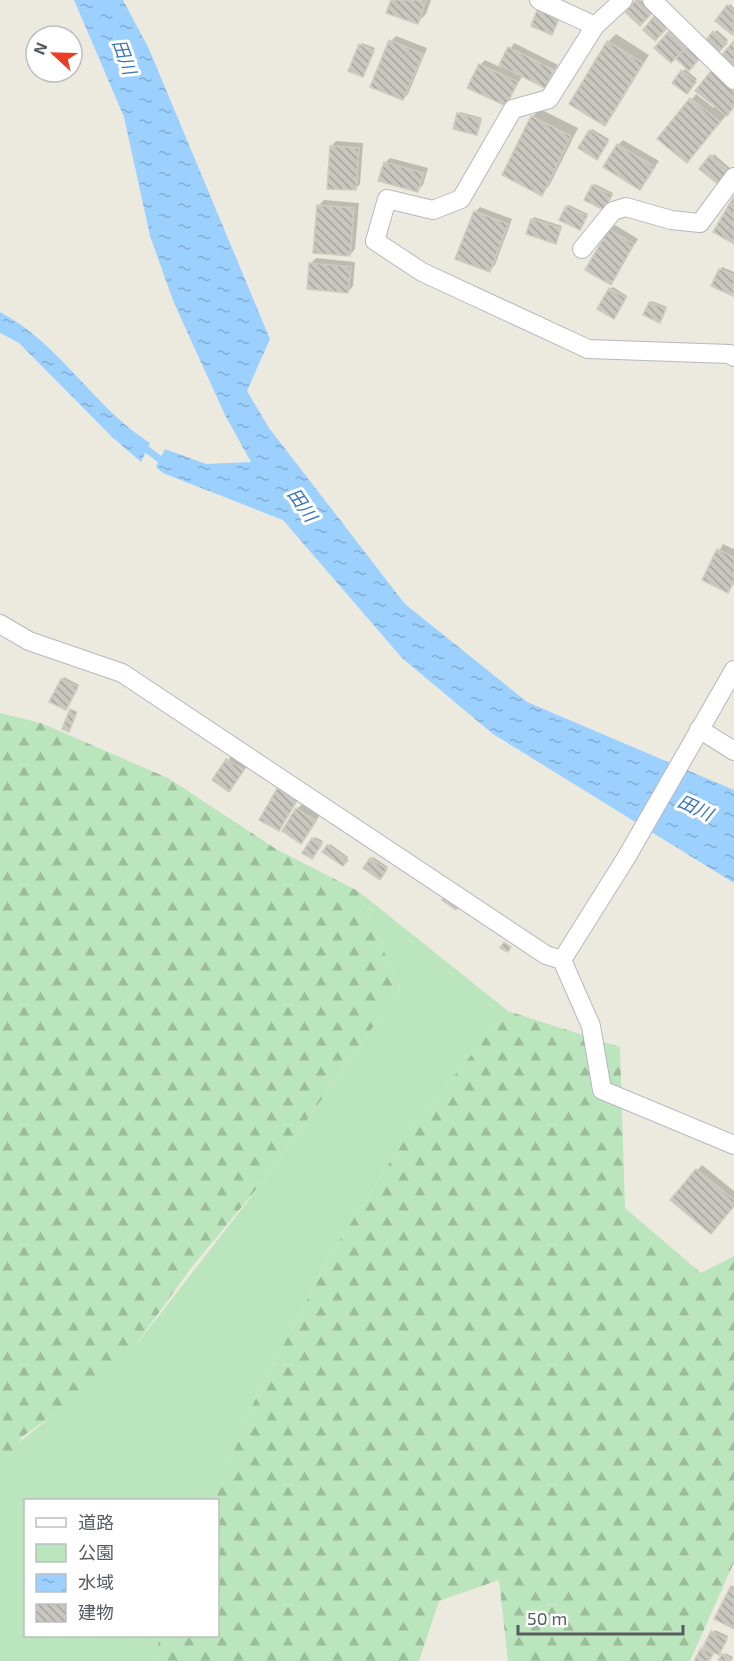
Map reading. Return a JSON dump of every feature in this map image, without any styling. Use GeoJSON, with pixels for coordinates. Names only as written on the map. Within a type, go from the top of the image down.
{"type":"FeatureCollection","features":[{"type":"Feature","properties":{"kind":"street"},"geometry":{"type":"LineString","coordinates":[[539,0],[596,26]]}},
{"type":"Feature","properties":{"kind":"street"},"geometry":{"type":"LineString","coordinates":[[624,0],[596,26],[549,99],[513,109],[461,199],[433,210],[387,199],[375,241],[422,272],[588,348],[730,354],[734,357]]}},
{"type":"Feature","properties":{"kind":"street"},"geometry":{"type":"LineString","coordinates":[[652,0],[734,80]]}},
{"type":"Feature","properties":{"kind":"street"},"geometry":{"type":"LineString","coordinates":[[582,249],[613,211],[626,207],[671,220],[700,223],[734,177]]}},
{"type":"Feature","properties":{"kind":"street"},"geometry":{"type":"LineString","coordinates":[[0,624],[29,641],[122,673],[546,955],[562,960],[591,1026],[602,1090],[734,1145]]}},
{"type":"Feature","properties":{"kind":"street"},"geometry":{"type":"LineString","coordinates":[[562,960],[626,858],[734,670]]}},
{"type":"Feature","properties":{"kind":"street"},"geometry":{"type":"LineString","coordinates":[[697,733],[734,751]]}},
{"type":"Feature","properties":{"kind":"green space"},"geometry":{"type":"Polygon","coordinates":[[[0,713],[41,723],[168,778],[276,849],[358,891],[400,989],[265,1179],[191,1268],[119,1368],[22,1437],[0,1473],[0,713]]]}},
{"type":"Feature","properties":{"kind":"green space"},"geometry":{"type":"Polygon","coordinates":[[[358,891],[508,1011],[417,1120],[331,1254],[254,1402],[214,1499],[24,1499],[24,1637],[161,1637],[152,1661],[0,1661],[0,1466],[17,1444],[129,1354],[265,1179],[400,989],[358,891]]]}},
{"type":"Feature","properties":{"kind":"green space"},"geometry":{"type":"Polygon","coordinates":[[[508,1011],[620,1047],[625,1208],[701,1273],[734,1256],[734,1562],[690,1661],[508,1661],[499,1580],[439,1601],[419,1661],[152,1661],[161,1637],[219,1637],[219,1499],[214,1499],[254,1402],[331,1254],[417,1120],[508,1011]]]}},
{"type":"Feature","properties":{"kind":"water","name":"田川"},"geometry":{"type":"Polygon","coordinates":[[[74,0],[123,0],[149,49],[270,339],[247,391],[269,428],[405,604],[527,702],[734,790],[734,883],[493,734],[402,658],[283,520],[163,473],[156,467],[165,449],[206,464],[251,462],[225,415],[174,303],[150,236],[124,117],[74,0]]]}},
{"type":"Feature","properties":{"kind":"water"},"geometry":{"type":"Polygon","coordinates":[[[0,312],[42,342],[111,412],[150,443],[141,462],[112,437],[19,343],[0,333],[0,312]]]}},
{"type":"Feature","properties":{"kind":"building"},"geometry":{"type":"Polygon","coordinates":[[[391,0],[426,0],[418,24],[386,13],[391,0]]]}},
{"type":"Feature","properties":{"kind":"building"},"geometry":{"type":"Polygon","coordinates":[[[636,0],[640,0],[653,12],[640,26],[625,12],[636,0]]]}},
{"type":"Feature","properties":{"kind":"building"},"geometry":{"type":"Polygon","coordinates":[[[727,5],[734,12],[733,35],[715,21],[727,5]]]}},
{"type":"Feature","properties":{"kind":"building"},"geometry":{"type":"Polygon","coordinates":[[[537,10],[559,19],[552,35],[531,26],[537,10]]]}},
{"type":"Feature","properties":{"kind":"building"},"geometry":{"type":"Polygon","coordinates":[[[656,14],[669,26],[655,41],[643,30],[656,14]]]}},
{"type":"Feature","properties":{"kind":"building"},"geometry":{"type":"Polygon","coordinates":[[[669,31],[686,47],[671,63],[654,48],[669,31]]]}},
{"type":"Feature","properties":{"kind":"building"},"geometry":{"type":"Polygon","coordinates":[[[713,31],[727,43],[718,53],[704,42],[713,31]]]}},
{"type":"Feature","properties":{"kind":"building"},"geometry":{"type":"Polygon","coordinates":[[[389,40],[423,54],[403,100],[370,87],[389,40]]]}},
{"type":"Feature","properties":{"kind":"building"},"geometry":{"type":"Polygon","coordinates":[[[607,41],[643,63],[605,126],[569,104],[607,41]]]}},
{"type":"Feature","properties":{"kind":"building"},"geometry":{"type":"Polygon","coordinates":[[[734,41],[734,71],[719,58],[734,41]]]}},
{"type":"Feature","properties":{"kind":"building"},"geometry":{"type":"Polygon","coordinates":[[[359,44],[374,51],[363,77],[348,71],[359,44]]]}},
{"type":"Feature","properties":{"kind":"building"},"geometry":{"type":"Polygon","coordinates":[[[508,47],[554,70],[545,88],[499,65],[508,47]]]}},
{"type":"Feature","properties":{"kind":"building"},"geometry":{"type":"Polygon","coordinates":[[[686,47],[700,58],[689,71],[676,59],[686,47]]]}},
{"type":"Feature","properties":{"kind":"building"},"geometry":{"type":"Polygon","coordinates":[[[479,64],[518,82],[506,106],[467,88],[479,64]]]}},
{"type":"Feature","properties":{"kind":"building"},"geometry":{"type":"Polygon","coordinates":[[[681,70],[696,82],[687,94],[672,83],[681,70]]]}},
{"type":"Feature","properties":{"kind":"building"},"geometry":{"type":"Polygon","coordinates":[[[711,71],[734,89],[734,107],[727,116],[695,91],[711,71]]]}},
{"type":"Feature","properties":{"kind":"building"},"geometry":{"type":"Polygon","coordinates":[[[690,98],[720,122],[687,163],[657,139],[690,98]]]}},
{"type":"Feature","properties":{"kind":"building"},"geometry":{"type":"Polygon","coordinates":[[[457,113],[481,120],[477,135],[453,129],[457,113]]]}},
{"type":"Feature","properties":{"kind":"building"},"geometry":{"type":"Polygon","coordinates":[[[531,116],[571,136],[542,196],[502,175],[531,116]]]}},
{"type":"Feature","properties":{"kind":"building"},"geometry":{"type":"Polygon","coordinates":[[[589,130],[608,142],[597,160],[578,148],[589,130]]]}},
{"type":"Feature","properties":{"kind":"building"},"geometry":{"type":"Polygon","coordinates":[[[617,144],[655,167],[640,190],[603,167],[617,144]]]}},
{"type":"Feature","properties":{"kind":"building"},"geometry":{"type":"Polygon","coordinates":[[[330,146],[359,148],[356,190],[327,189],[330,146]]]}},
{"type":"Feature","properties":{"kind":"building"},"geometry":{"type":"Polygon","coordinates":[[[710,155],[730,172],[719,185],[699,169],[710,155]]]}},
{"type":"Feature","properties":{"kind":"building"},"geometry":{"type":"Polygon","coordinates":[[[384,162],[424,173],[418,192],[378,181],[384,162]]]}},
{"type":"Feature","properties":{"kind":"building"},"geometry":{"type":"Polygon","coordinates":[[[592,185],[612,195],[604,210],[584,200],[592,185]]]}},
{"type":"Feature","properties":{"kind":"building"},"geometry":{"type":"Polygon","coordinates":[[[734,196],[734,244],[713,232],[734,196]]]}},
{"type":"Feature","properties":{"kind":"building"},"geometry":{"type":"Polygon","coordinates":[[[317,205],[354,208],[350,256],[313,253],[317,205]]]}},
{"type":"Feature","properties":{"kind":"building"},"geometry":{"type":"Polygon","coordinates":[[[566,206],[587,216],[580,230],[559,220],[566,206]]]}},
{"type":"Feature","properties":{"kind":"building"},"geometry":{"type":"Polygon","coordinates":[[[474,211],[508,224],[490,272],[455,259],[474,211]]]}},
{"type":"Feature","properties":{"kind":"building"},"geometry":{"type":"Polygon","coordinates":[[[531,219],[561,228],[556,244],[526,234],[531,219]]]}},
{"type":"Feature","properties":{"kind":"building"},"geometry":{"type":"Polygon","coordinates":[[[609,229],[634,244],[611,285],[585,270],[609,229]]]}},
{"type":"Feature","properties":{"kind":"building"},"geometry":{"type":"Polygon","coordinates":[[[309,263],[351,267],[348,293],[307,289],[309,263]]]}},
{"type":"Feature","properties":{"kind":"building"},"geometry":{"type":"Polygon","coordinates":[[[719,269],[734,275],[733,296],[711,286],[719,269]]]}},
{"type":"Feature","properties":{"kind":"building"},"geometry":{"type":"Polygon","coordinates":[[[609,288],[626,298],[614,319],[597,309],[609,288]]]}},
{"type":"Feature","properties":{"kind":"building"},"geometry":{"type":"Polygon","coordinates":[[[649,302],[666,309],[660,323],[643,315],[649,302]]]}},
{"type":"Feature","properties":{"kind":"building"},"geometry":{"type":"Polygon","coordinates":[[[717,549],[734,557],[734,581],[728,593],[702,580],[717,549]]]}},
{"type":"Feature","properties":{"kind":"building"},"geometry":{"type":"Polygon","coordinates":[[[61,679],[78,687],[66,710],[49,702],[61,679]]]}},
{"type":"Feature","properties":{"kind":"building"},"geometry":{"type":"Polygon","coordinates":[[[70,709],[77,712],[69,732],[62,729],[70,709]]]}},
{"type":"Feature","properties":{"kind":"building"},"geometry":{"type":"Polygon","coordinates":[[[226,759],[244,770],[229,792],[212,780],[226,759]]]}},
{"type":"Feature","properties":{"kind":"building"},"geometry":{"type":"Polygon","coordinates":[[[278,787],[298,799],[279,831],[259,820],[278,787]]]}},
{"type":"Feature","properties":{"kind":"building"},"geometry":{"type":"Polygon","coordinates":[[[296,808],[316,821],[301,844],[282,831],[296,808]]]}},
{"type":"Feature","properties":{"kind":"building"},"geometry":{"type":"Polygon","coordinates":[[[312,838],[322,844],[312,859],[302,853],[312,838]]]}},
{"type":"Feature","properties":{"kind":"building"},"geometry":{"type":"Polygon","coordinates":[[[327,845],[348,860],[343,866],[322,852],[327,845]]]}},
{"type":"Feature","properties":{"kind":"building"},"geometry":{"type":"Polygon","coordinates":[[[370,858],[387,869],[380,880],[363,868],[370,858]]]}},
{"type":"Feature","properties":{"kind":"building"},"geometry":{"type":"Polygon","coordinates":[[[445,896],[459,906],[456,910],[442,900],[445,896]]]}},
{"type":"Feature","properties":{"kind":"building"},"geometry":{"type":"Polygon","coordinates":[[[504,942],[511,947],[508,952],[500,948],[504,942]]]}},
{"type":"Feature","properties":{"kind":"building"},"geometry":{"type":"Polygon","coordinates":[[[696,1169],[734,1200],[734,1206],[711,1234],[670,1200],[696,1169]]]}},
{"type":"Feature","properties":{"kind":"building"},"geometry":{"type":"Polygon","coordinates":[[[731,1586],[734,1587],[734,1629],[714,1619],[731,1586]]]}},
{"type":"Feature","properties":{"kind":"building"},"geometry":{"type":"Polygon","coordinates":[[[711,1631],[727,1639],[719,1655],[703,1647],[711,1631]]]}},
{"type":"Feature","properties":{"kind":"building"},"geometry":{"type":"Polygon","coordinates":[[[701,1648],[713,1654],[709,1661],[694,1661],[701,1648]]]}},
{"type":"Feature","properties":{"kind":"building"},"geometry":{"type":"Polygon","coordinates":[[[722,1654],[732,1659],[731,1661],[718,1661],[722,1654]]]}},
{"type":"Feature","properties":{"kind":"waterway"},"geometry":{"type":"LineString","coordinates":[[141,445],[166,464]]}}]}
